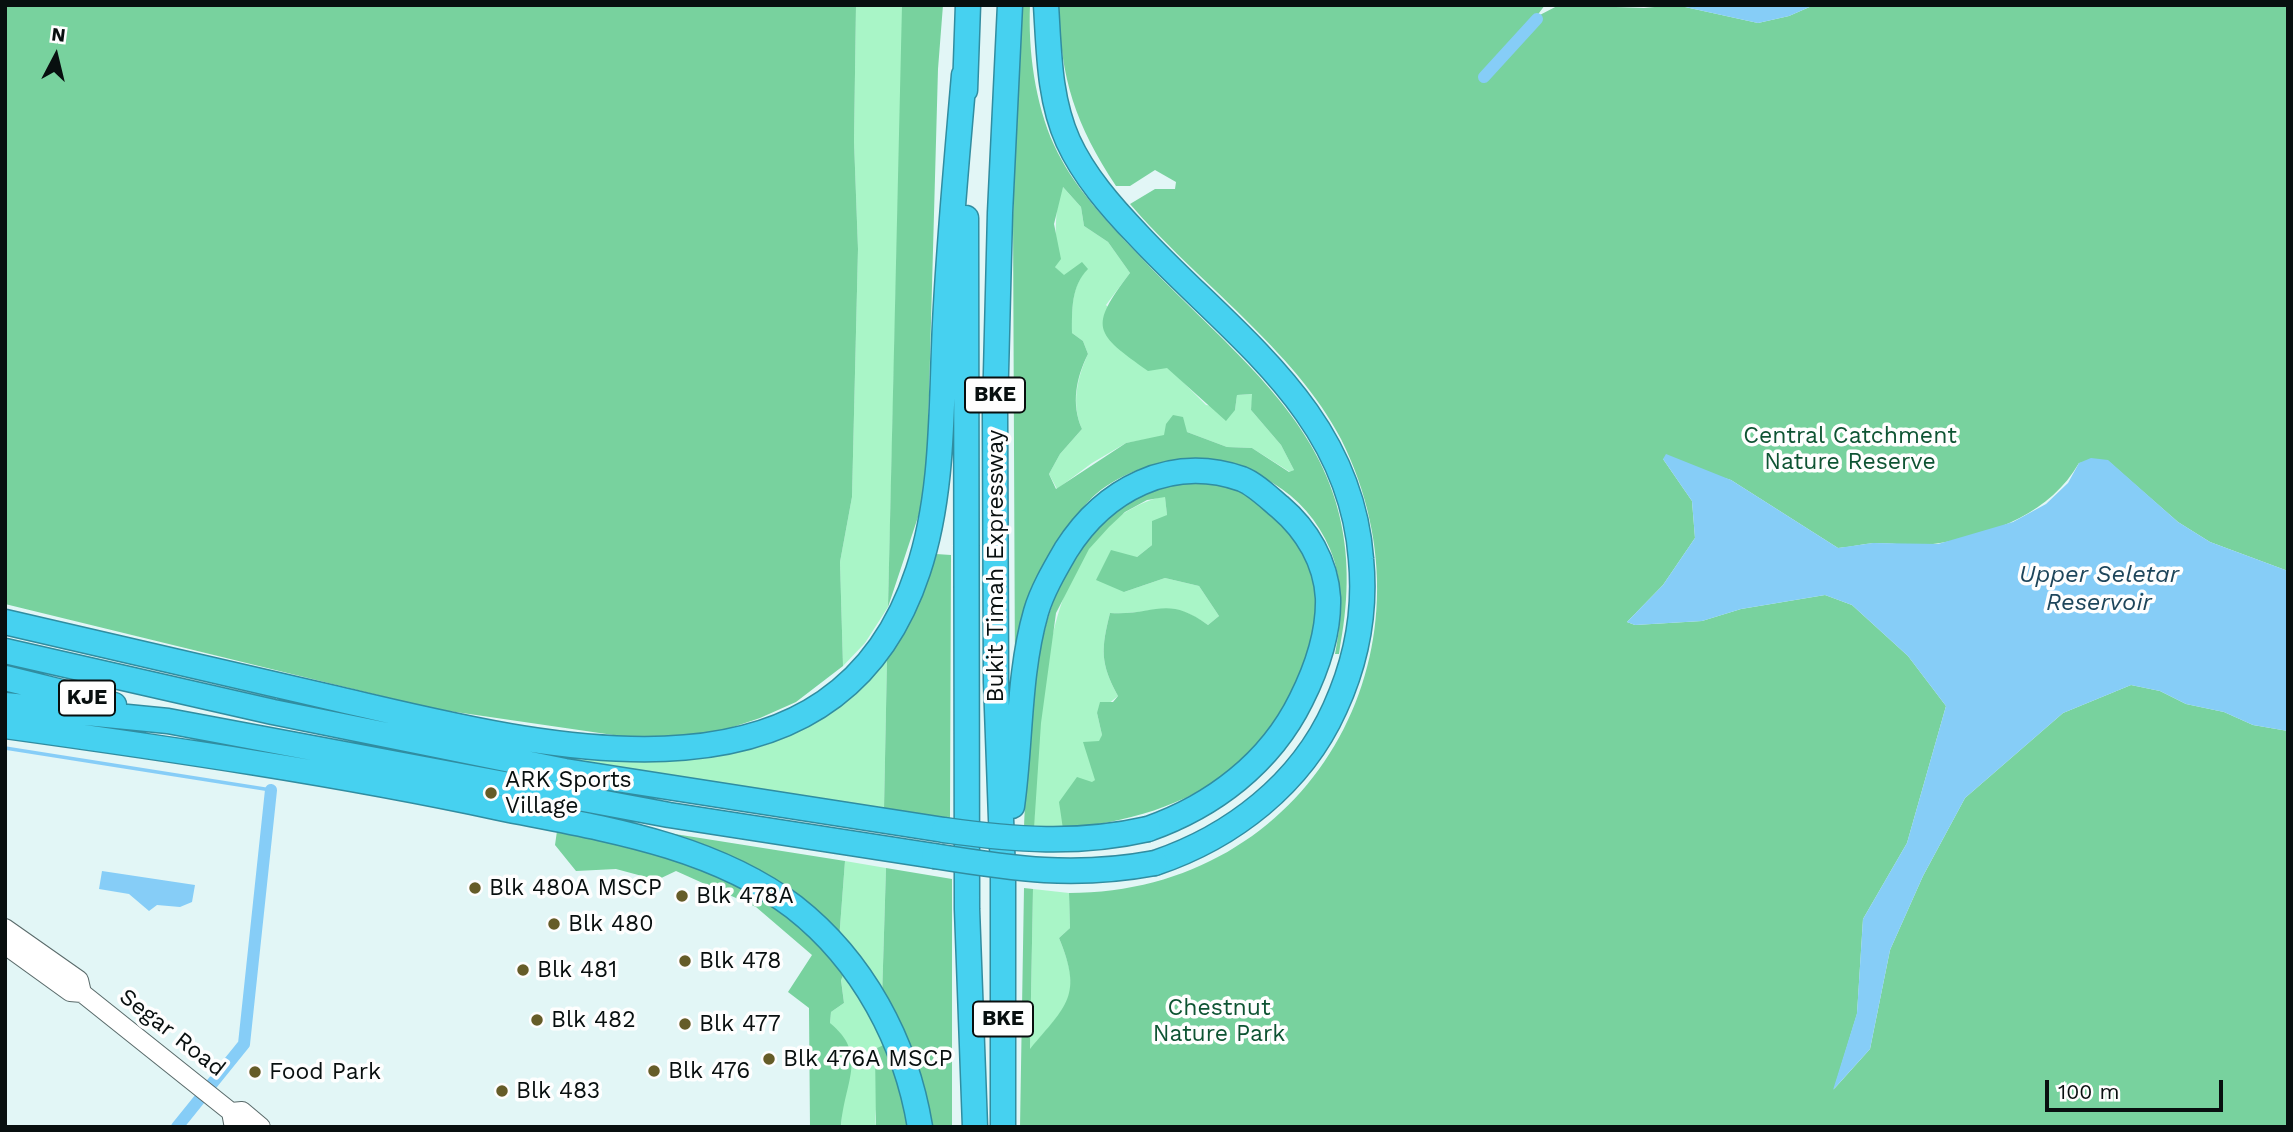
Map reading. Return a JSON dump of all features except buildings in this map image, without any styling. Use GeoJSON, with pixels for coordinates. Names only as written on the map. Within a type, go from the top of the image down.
{"type":"FeatureCollection","features":[{"type":"Feature","properties":{"kind":"highway","name":"Bukit Timah Expressway"},"geometry":{"type":"LineString","coordinates":[[968,5],[964,75],[967,909],[975,1127]]}},
{"type":"Feature","properties":{"kind":"highway","name":"Bukit Timah Expressway"},"geometry":{"type":"LineString","coordinates":[[1003,1127],[1003,873],[996,682],[995,412],[1000,213],[1010,5]]}},
{"type":"Feature","properties":{"kind":"highway","name":"KJE"},"geometry":{"type":"LineString","coordinates":[[5,678],[168,721],[669,816],[1018,870],[1087,873],[1155,863],[1211,840],[1252,813],[1292,776],[1329,721],[1348,680],[1363,601],[1360,545],[1355,515],[1341,470],[1318,425],[1275,371],[1189,288],[1104,199],[1068,141],[1051,81],[1046,5]]}},
{"type":"Feature","properties":{"kind":"highway"},"geometry":{"type":"LineString","coordinates":[[5,622],[523,741],[589,749],[640,751],[701,747],[744,738],[816,708],[865,665],[893,626],[907,600],[929,535],[938,464],[948,270],[964,75]]}},
{"type":"Feature","properties":{"kind":"highway","name":"KJE"},"geometry":{"type":"LineString","coordinates":[[5,651],[273,712],[565,771],[997,838],[1059,842],[1109,838],[1148,830],[1220,794],[1247,772],[1272,746],[1295,713],[1306,690],[1325,636],[1328,596],[1318,554],[1295,520],[1244,480],[1209,472],[1161,474],[1113,496],[1081,528],[1055,569],[1036,611],[1024,673],[1015,787],[1003,873]]}},
{"type":"Feature","properties":{"kind":"highway"},"geometry":{"type":"LineString","coordinates":[[5,707],[168,721]]}},
{"type":"Feature","properties":{"kind":"highway"},"geometry":{"type":"LineString","coordinates":[[5,707],[229,757]]}},
{"type":"Feature","properties":{"kind":"highway"},"geometry":{"type":"LineString","coordinates":[[5,726],[229,757],[565,821],[685,851],[720,864],[761,885],[828,937],[875,999],[908,1074],[920,1127]]}},
{"type":"Feature","properties":{"kind":"street","name":"Segar Road"},"geometry":{"type":"LineString","coordinates":[[5,928],[79,980],[82,993]]}},
{"type":"Feature","properties":{"kind":"street","name":"Segar Road"},"geometry":{"type":"LineString","coordinates":[[5,945],[70,992],[82,993],[214,1098],[234,1120],[242,1111],[261,1127]]}},
{"type":"Feature","properties":{"kind":"green space"},"geometry":{"type":"Polygon","coordinates":[[[5,5],[856,5],[854,141],[858,249],[852,497],[840,562],[843,666],[796,702],[724,730],[682,737],[627,737],[435,709],[5,604],[5,5]]]}},
{"type":"Feature","properties":{"kind":"green space"},"geometry":{"type":"Polygon","coordinates":[[[856,5],[902,5],[902,46],[888,607],[865,643],[843,666],[840,562],[852,497],[858,249],[854,141],[856,5]]]}},
{"type":"Feature","properties":{"kind":"green space"},"geometry":{"type":"Polygon","coordinates":[[[902,5],[943,5],[938,69],[927,467],[922,505],[888,607],[902,5]]]}},
{"type":"Feature","properties":{"kind":"green space"},"geometry":{"type":"Polygon","coordinates":[[[1021,5],[1030,5],[1032,58],[1042,112],[1054,145],[1069,173],[1119,234],[1261,378],[1296,422],[1323,469],[1341,522],[1347,583],[1339,654],[1335,654],[1340,614],[1338,575],[1330,549],[1312,518],[1288,493],[1259,476],[1227,464],[1193,461],[1158,464],[1126,475],[1096,494],[1081,510],[1068,530],[1046,580],[1015,678],[1013,215],[1021,5]],[[1063,187],[1054,224],[1061,259],[1055,267],[1064,275],[1082,262],[1088,269],[1075,291],[1072,333],[1083,341],[1088,354],[1076,391],[1082,429],[1060,454],[1049,474],[1056,489],[1126,443],[1164,435],[1166,424],[1173,415],[1183,417],[1187,432],[1227,447],[1252,448],[1289,472],[1294,470],[1281,445],[1251,410],[1252,394],[1237,395],[1235,410],[1226,421],[1167,368],[1148,371],[1108,338],[1103,328],[1103,318],[1130,273],[1108,242],[1084,226],[1081,207],[1063,187]]]}},
{"type":"Feature","properties":{"kind":"green space","name":"Central Catchment Nature Reserve"},"geometry":{"type":"Polygon","coordinates":[[[1059,5],[1545,5],[1536,17],[1559,5],[1644,8],[1676,5],[1758,23],[1789,16],[1814,5],[2288,5],[2288,571],[2210,542],[2178,522],[2107,460],[2079,463],[2053,495],[2037,507],[2020,518],[1981,534],[1932,544],[1875,543],[1838,548],[1731,480],[1663,459],[1692,501],[1695,538],[1663,585],[1627,622],[1635,625],[1702,621],[1741,609],[1825,595],[1852,605],[1908,656],[1946,706],[1907,843],[1863,919],[1857,1014],[1834,1089],[1870,1049],[1890,950],[1923,876],[1965,798],[2063,713],[2131,685],[2160,691],[2186,704],[2224,712],[2253,725],[2288,731],[2288,1127],[1020,1127],[1024,888],[1033,889],[1030,1049],[1062,1010],[1070,987],[1070,974],[1059,938],[1070,928],[1069,893],[1154,882],[1228,852],[1288,805],[1335,745],[1365,676],[1377,599],[1370,519],[1341,439],[1322,407],[1272,346],[1130,204],[1155,189],[1175,189],[1176,182],[1155,170],[1130,186],[1116,186],[1090,142],[1073,100],[1063,56],[1059,5]]]}},
{"type":"Feature","properties":{"kind":"green space"},"geometry":{"type":"Polygon","coordinates":[[[1062,186],[1081,207],[1084,226],[1108,242],[1130,273],[1106,305],[1206,405],[1235,410],[1237,395],[1253,394],[1251,410],[1281,445],[1294,470],[1290,472],[1252,448],[1227,447],[1187,432],[1126,443],[1092,463],[1057,489],[1049,474],[1060,454],[1082,429],[1076,401],[1081,372],[1088,354],[1083,341],[1072,333],[1075,291],[1087,269],[1064,276],[1055,267],[1056,216],[1062,186]]]}},
{"type":"Feature","properties":{"kind":"green space"},"geometry":{"type":"Polygon","coordinates":[[[1185,482],[1228,487],[1256,499],[1292,534],[1309,563],[1318,594],[1318,604],[1305,661],[1289,701],[1266,737],[1252,753],[1196,793],[1132,817],[1063,829],[1059,802],[1077,777],[1092,782],[1095,780],[1083,742],[1099,741],[1102,735],[1097,713],[1100,702],[1113,702],[1118,696],[1108,674],[1104,656],[1110,613],[1170,608],[1181,610],[1208,625],[1219,616],[1199,586],[1165,578],[1124,592],[1096,580],[1111,550],[1137,557],[1152,545],[1152,521],[1167,515],[1165,497],[1147,500],[1125,512],[1089,549],[1056,613],[1041,723],[1034,828],[1024,827],[1029,737],[1042,642],[1055,597],[1074,556],[1102,521],[1138,493],[1185,482]]]}},
{"type":"Feature","properties":{"kind":"green space"},"geometry":{"type":"Polygon","coordinates":[[[1165,496],[1167,515],[1152,545],[1137,557],[1124,592],[1165,578],[1199,586],[1219,616],[1208,625],[1194,616],[1171,609],[1110,613],[1104,656],[1108,674],[1118,696],[1097,713],[1102,735],[1095,780],[1063,829],[1034,828],[1044,685],[1053,634],[1068,587],[1090,546],[1122,515],[1165,496]]]}},
{"type":"Feature","properties":{"kind":"green space"},"geometry":{"type":"Polygon","coordinates":[[[936,554],[951,555],[950,818],[884,809],[887,659],[920,601],[936,554]]]}},
{"type":"Feature","properties":{"kind":"green space"},"geometry":{"type":"Polygon","coordinates":[[[887,659],[884,809],[573,763],[573,759],[664,761],[705,758],[745,751],[782,739],[818,720],[853,694],[887,659]]]}},
{"type":"Feature","properties":{"kind":"green space"},"geometry":{"type":"Polygon","coordinates":[[[637,828],[845,861],[839,940],[637,828]]]}},
{"type":"Feature","properties":{"kind":"green space"},"geometry":{"type":"Polygon","coordinates":[[[557,831],[640,850],[715,875],[750,892],[783,913],[814,940],[844,973],[841,980],[844,1003],[831,1012],[830,1023],[849,1046],[851,1058],[841,1127],[810,1127],[809,1008],[788,992],[812,955],[756,907],[676,871],[657,880],[616,869],[576,871],[555,845],[557,831]]]}},
{"type":"Feature","properties":{"kind":"green space"},"geometry":{"type":"Polygon","coordinates":[[[845,861],[886,868],[882,998],[839,940],[845,861]]]}},
{"type":"Feature","properties":{"kind":"green space"},"geometry":{"type":"Polygon","coordinates":[[[886,868],[952,879],[952,1127],[925,1127],[882,998],[886,868]]]}},
{"type":"Feature","properties":{"kind":"green space"},"geometry":{"type":"Polygon","coordinates":[[[1033,889],[1069,893],[1070,928],[1059,938],[1070,974],[1071,988],[1062,1011],[1030,1050],[1033,889]]]}},
{"type":"Feature","properties":{"kind":"green space"},"geometry":{"type":"Polygon","coordinates":[[[844,973],[874,1019],[885,1045],[876,1127],[841,1127],[842,1102],[830,1023],[831,1012],[844,1003],[841,979],[844,973]]]}},
{"type":"Feature","properties":{"kind":"green space"},"geometry":{"type":"Polygon","coordinates":[[[886,1044],[911,1127],[876,1127],[875,1049],[886,1044]]]}},
{"type":"Feature","properties":{"kind":"water"},"geometry":{"type":"Polygon","coordinates":[[[1676,5],[1814,5],[1789,16],[1758,23],[1676,5]]]}},
{"type":"Feature","properties":{"kind":"water","name":"Upper Seletar Reservoir"},"geometry":{"type":"Polygon","coordinates":[[[1666,454],[1731,480],[1838,548],[1873,543],[1938,544],[2013,522],[2046,504],[2068,483],[2079,463],[2091,458],[2108,460],[2178,522],[2210,542],[2288,571],[2288,731],[2253,725],[2224,712],[2186,704],[2160,691],[2131,685],[2063,713],[1965,798],[1923,876],[1890,950],[1870,1049],[1833,1090],[1857,1013],[1863,919],[1907,843],[1946,706],[1908,656],[1852,605],[1825,595],[1741,609],[1702,621],[1635,625],[1627,622],[1663,585],[1695,538],[1692,501],[1663,459],[1666,454]]]}},
{"type":"Feature","properties":{"kind":"water"},"geometry":{"type":"Polygon","coordinates":[[[102,871],[195,885],[192,902],[180,907],[157,905],[149,911],[129,894],[99,889],[102,871]]]}},
{"type":"Feature","properties":{"kind":"waterway"},"geometry":{"type":"LineString","coordinates":[[1484,77],[1537,19]]}},
{"type":"Feature","properties":{"kind":"waterway"},"geometry":{"type":"LineString","coordinates":[[5,748],[271,790]]}},
{"type":"Feature","properties":{"kind":"waterway"},"geometry":{"type":"LineString","coordinates":[[177,1127],[244,1044],[271,790]]}},
{"type":"Feature","properties":{"kind":"place","name":"ARK Sports Village"},"geometry":{"type":"Point","coordinates":[491,793]}},
{"type":"Feature","properties":{"kind":"place","name":"Blk 480A MSCP"},"geometry":{"type":"Point","coordinates":[475,888]}},
{"type":"Feature","properties":{"kind":"place","name":"Blk 478A"},"geometry":{"type":"Point","coordinates":[682,896]}},
{"type":"Feature","properties":{"kind":"place","name":"Blk 480"},"geometry":{"type":"Point","coordinates":[554,924]}},
{"type":"Feature","properties":{"kind":"place","name":"Blk 478"},"geometry":{"type":"Point","coordinates":[685,961]}},
{"type":"Feature","properties":{"kind":"place","name":"Blk 481"},"geometry":{"type":"Point","coordinates":[523,970]}},
{"type":"Feature","properties":{"kind":"place","name":"Blk 482"},"geometry":{"type":"Point","coordinates":[537,1020]}},
{"type":"Feature","properties":{"kind":"place","name":"Blk 477"},"geometry":{"type":"Point","coordinates":[685,1024]}},
{"type":"Feature","properties":{"kind":"place","name":"Blk 476A MSCP"},"geometry":{"type":"Point","coordinates":[769,1059]}},
{"type":"Feature","properties":{"kind":"place","name":"Blk 476"},"geometry":{"type":"Point","coordinates":[654,1071]}},
{"type":"Feature","properties":{"kind":"place","name":"Food Park"},"geometry":{"type":"Point","coordinates":[255,1072]}},
{"type":"Feature","properties":{"kind":"place","name":"Blk 483"},"geometry":{"type":"Point","coordinates":[502,1091]}},
{"type":"Feature","properties":{"kind":"park label","name":"Chestnut Nature Park"},"geometry":{"type":"Point","coordinates":[1219,1021]}}]}
